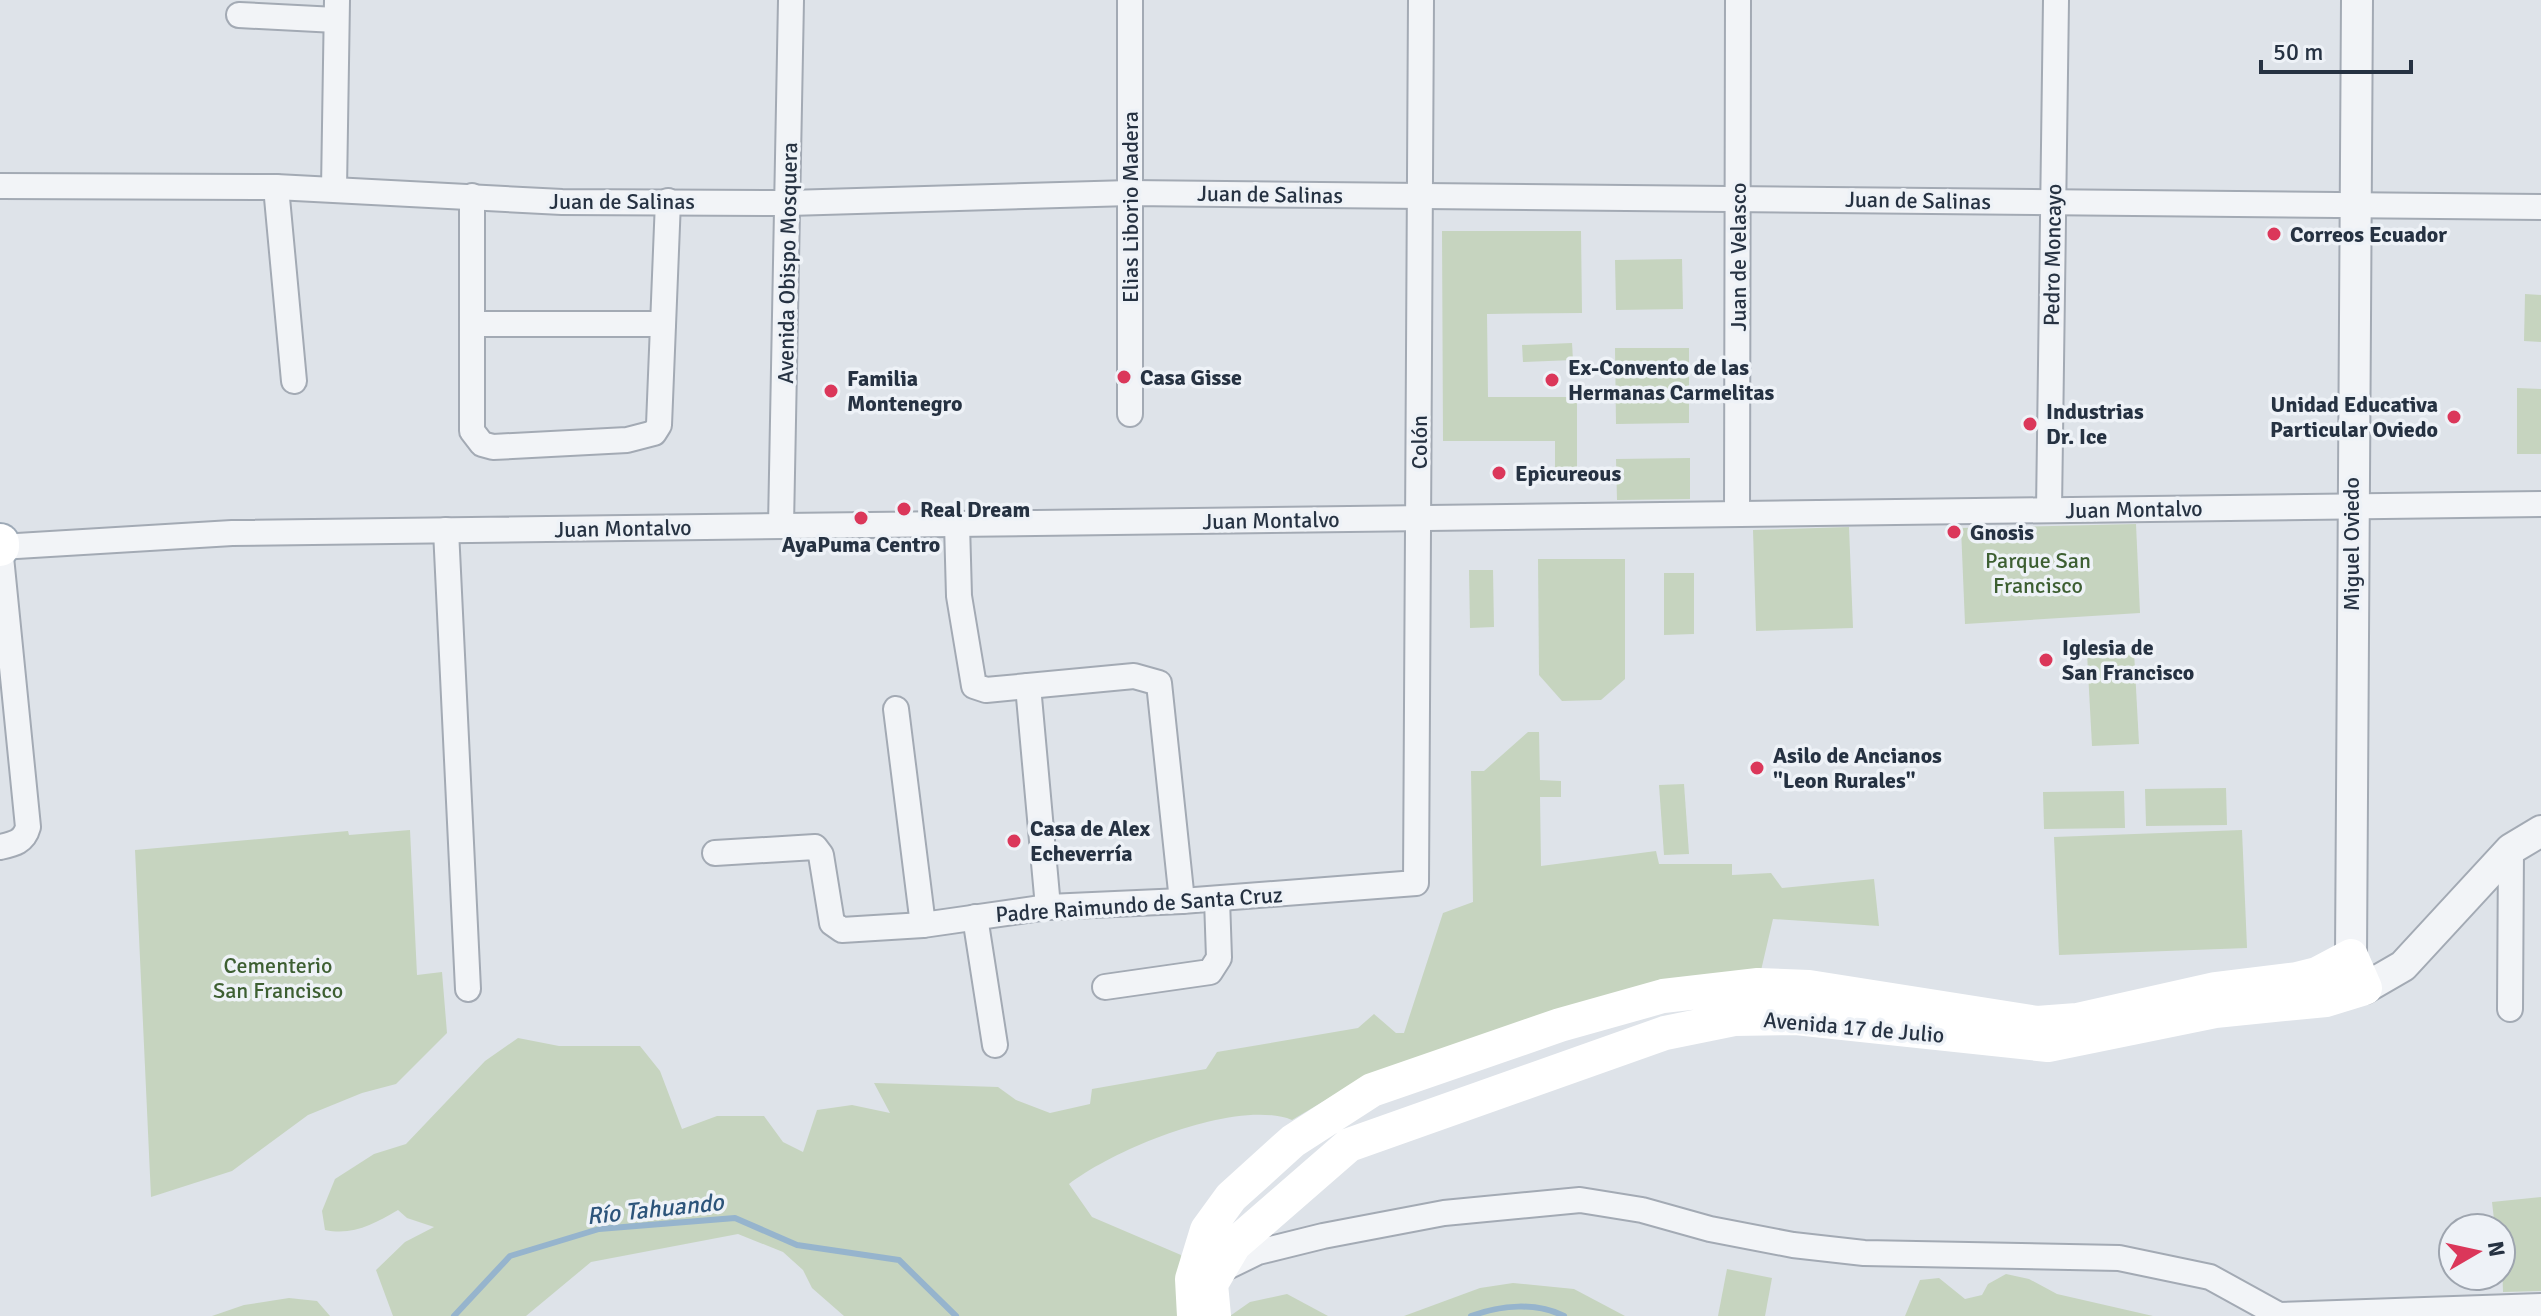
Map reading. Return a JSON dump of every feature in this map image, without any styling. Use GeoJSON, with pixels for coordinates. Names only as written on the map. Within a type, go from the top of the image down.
{"type":"FeatureCollection","features":[{"type":"Feature","properties":{"kind":"main road","name":"Miguel Oviedo"},"geometry":{"type":"LineString","coordinates":[[2351,956],[2365,988]]}},
{"type":"Feature","properties":{"kind":"main road","name":"Avenida 17 de Julio"},"geometry":{"type":"LineString","coordinates":[[1208,1288],[1207,1230],[1231,1197],[1293,1141],[1372,1090],[1560,1025],[1648,1000],[1744,986],[1809,987],[2037,1023],[2060,1022],[2201,992],[2297,979],[2317,974],[2351,956]]}},
{"type":"Feature","properties":{"kind":"main road","name":"Avenida 17 de Julio"},"geometry":{"type":"LineString","coordinates":[[1194,1316],[1208,1288],[1349,1145],[1665,1033],[1709,1022],[1796,1018],[2048,1045],[2215,1011],[2326,1000],[2365,988]]}},
{"type":"Feature","properties":{"kind":"street","name":"Avenida Obispo Mosquera"},"geometry":{"type":"LineString","coordinates":[[781,526],[791,0]]}},
{"type":"Feature","properties":{"kind":"street","name":"Elias Liborio Madera"},"geometry":{"type":"LineString","coordinates":[[1130,0],[1130,414]]}},
{"type":"Feature","properties":{"kind":"street","name":"Colón"},"geometry":{"type":"LineString","coordinates":[[1416,883],[1421,0]]}},
{"type":"Feature","properties":{"kind":"street","name":"Juan de Velasco"},"geometry":{"type":"LineString","coordinates":[[1737,514],[1738,0]]}},
{"type":"Feature","properties":{"kind":"street","name":"Pedro Moncayo"},"geometry":{"type":"LineString","coordinates":[[2049,510],[2056,0]]}},
{"type":"Feature","properties":{"kind":"street","name":"Miguel Oviedo"},"geometry":{"type":"LineString","coordinates":[[2351,956],[2351,506],[2357,0]]}},
{"type":"Feature","properties":{"kind":"street"},"geometry":{"type":"LineString","coordinates":[[239,15],[336,10],[334,189]]}},
{"type":"Feature","properties":{"kind":"street","name":"Juan de Salinas"},"geometry":{"type":"LineString","coordinates":[[0,186],[276,187],[562,202],[789,203],[1130,193],[2541,207]]}},
{"type":"Feature","properties":{"kind":"street"},"geometry":{"type":"LineString","coordinates":[[276,187],[294,381]]}},
{"type":"Feature","properties":{"kind":"street"},"geometry":{"type":"LineString","coordinates":[[472,196],[472,431],[482,444],[493,447],[643,438],[654,433],[659,425],[668,201]]}},
{"type":"Feature","properties":{"kind":"street"},"geometry":{"type":"LineString","coordinates":[[472,324],[663,324]]}},
{"type":"Feature","properties":{"kind":"street","name":"Juan Montalvo"},"geometry":{"type":"LineString","coordinates":[[0,546],[232,533],[2541,504]]}},
{"type":"Feature","properties":{"kind":"street"},"geometry":{"type":"LineString","coordinates":[[957,524],[959,596],[974,686],[986,690],[1134,676],[1159,683],[1182,901]]}},
{"type":"Feature","properties":{"kind":"street"},"geometry":{"type":"LineString","coordinates":[[446,530],[468,989]]}},
{"type":"Feature","properties":{"kind":"street"},"geometry":{"type":"LineString","coordinates":[[0,546],[28,827],[26,835],[16,844],[0,847]]}},
{"type":"Feature","properties":{"kind":"street"},"geometry":{"type":"LineString","coordinates":[[1028,686],[1048,907]]}},
{"type":"Feature","properties":{"kind":"street"},"geometry":{"type":"LineString","coordinates":[[896,709],[923,925]]}},
{"type":"Feature","properties":{"kind":"street","name":"Avenida 17 de Julio"},"geometry":{"type":"LineString","coordinates":[[2365,988],[2403,966],[2511,849],[2541,831]]}},
{"type":"Feature","properties":{"kind":"street","name":"Padre Raimundo de Santa Cruz"},"geometry":{"type":"LineString","coordinates":[[715,853],[815,847],[821,855],[832,923],[842,930],[923,925],[1048,907],[1217,899],[1416,883]]}},
{"type":"Feature","properties":{"kind":"street"},"geometry":{"type":"LineString","coordinates":[[2510,1009],[2511,849]]}},
{"type":"Feature","properties":{"kind":"street"},"geometry":{"type":"LineString","coordinates":[[1105,987],[1210,972],[1219,958],[1217,899]]}},
{"type":"Feature","properties":{"kind":"street"},"geometry":{"type":"LineString","coordinates":[[975,917],[995,1045]]}},
{"type":"Feature","properties":{"kind":"street"},"geometry":{"type":"LineString","coordinates":[[1246,1249],[1444,1213],[1580,1200],[1642,1210],[1710,1229],[1793,1245],[1864,1253],[2119,1258],[2210,1277],[2279,1315],[2541,1306]]}},
{"type":"Feature","properties":{"kind":"green space"},"geometry":{"type":"Polygon","coordinates":[[[1442,231],[1581,231],[1582,313],[1487,314],[1488,397],[1577,397],[1577,468],[1555,468],[1555,441],[1443,441],[1442,231]]]}},
{"type":"Feature","properties":{"kind":"green space"},"geometry":{"type":"Polygon","coordinates":[[[1682,259],[1683,309],[1616,310],[1615,260],[1682,259]]]}},
{"type":"Feature","properties":{"kind":"green space"},"geometry":{"type":"Polygon","coordinates":[[[2525,294],[2541,295],[2541,342],[2524,341],[2525,294]]]}},
{"type":"Feature","properties":{"kind":"green space"},"geometry":{"type":"Polygon","coordinates":[[[1572,343],[1573,360],[1523,362],[1522,345],[1572,343]]]}},
{"type":"Feature","properties":{"kind":"green space"},"geometry":{"type":"Polygon","coordinates":[[[1615,348],[1689,348],[1689,423],[1616,424],[1615,348]]]}},
{"type":"Feature","properties":{"kind":"green space"},"geometry":{"type":"Polygon","coordinates":[[[2517,388],[2541,389],[2541,454],[2517,454],[2517,388]]]}},
{"type":"Feature","properties":{"kind":"green space"},"geometry":{"type":"Polygon","coordinates":[[[1690,458],[1690,499],[1617,500],[1616,459],[1690,458]]]}},
{"type":"Feature","properties":{"kind":"green space","name":"Parque San Francisco"},"geometry":{"type":"Polygon","coordinates":[[[2136,524],[2140,613],[1965,624],[1961,528],[2136,524]]]}},
{"type":"Feature","properties":{"kind":"green space"},"geometry":{"type":"Polygon","coordinates":[[[1849,527],[1853,628],[1756,631],[1753,530],[1849,527]]]}},
{"type":"Feature","properties":{"kind":"green space"},"geometry":{"type":"Polygon","coordinates":[[[1538,559],[1625,559],[1625,679],[1601,700],[1562,701],[1539,675],[1538,559]]]}},
{"type":"Feature","properties":{"kind":"green space"},"geometry":{"type":"Polygon","coordinates":[[[1469,570],[1493,570],[1494,627],[1470,628],[1469,570]]]}},
{"type":"Feature","properties":{"kind":"green space"},"geometry":{"type":"Polygon","coordinates":[[[1664,573],[1694,573],[1694,634],[1664,635],[1664,573]]]}},
{"type":"Feature","properties":{"kind":"green space"},"geometry":{"type":"Polygon","coordinates":[[[2134,651],[2139,744],[2092,746],[2087,653],[2134,651]]]}},
{"type":"Feature","properties":{"kind":"green space"},"geometry":{"type":"Polygon","coordinates":[[[1528,732],[1539,732],[1540,780],[1561,781],[1561,797],[1540,797],[1541,866],[1656,851],[1659,864],[1732,864],[1732,875],[1771,873],[1782,888],[1874,879],[1879,926],[1773,919],[1759,979],[1346,1088],[1292,1120],[1268,1115],[1209,1121],[1115,1156],[1069,1184],[1092,1217],[1181,1255],[1178,1316],[844,1316],[812,1288],[803,1270],[783,1252],[738,1234],[591,1262],[526,1316],[393,1316],[376,1270],[405,1242],[434,1227],[407,1218],[398,1210],[354,1230],[325,1230],[322,1211],[335,1179],[374,1154],[406,1144],[485,1061],[518,1038],[559,1046],[640,1046],[660,1071],[682,1129],[717,1116],[764,1116],[783,1142],[803,1152],[817,1110],[852,1105],[890,1113],[874,1083],[998,1087],[1016,1100],[1050,1113],[1090,1104],[1092,1089],[1206,1069],[1217,1052],[1358,1028],[1374,1014],[1396,1033],[1404,1033],[1443,913],[1473,902],[1471,771],[1484,771],[1528,732]]]}},
{"type":"Feature","properties":{"kind":"green space"},"geometry":{"type":"Polygon","coordinates":[[[1684,784],[1689,854],[1664,855],[1659,785],[1684,784]]]}},
{"type":"Feature","properties":{"kind":"green space"},"geometry":{"type":"Polygon","coordinates":[[[2226,788],[2227,825],[2146,826],[2145,789],[2226,788]]]}},
{"type":"Feature","properties":{"kind":"green space"},"geometry":{"type":"Polygon","coordinates":[[[2124,791],[2125,828],[2044,829],[2043,792],[2124,791]]]}},
{"type":"Feature","properties":{"kind":"green space","name":"Cementerio San Francisco"},"geometry":{"type":"Polygon","coordinates":[[[410,830],[417,975],[442,972],[447,1033],[396,1084],[362,1093],[308,1115],[232,1171],[151,1197],[135,850],[348,831],[349,835],[410,830]]]}},
{"type":"Feature","properties":{"kind":"green space"},"geometry":{"type":"Polygon","coordinates":[[[2242,830],[2247,948],[2059,955],[2054,837],[2242,830]]]}},
{"type":"Feature","properties":{"kind":"green space"},"geometry":{"type":"Polygon","coordinates":[[[2541,1197],[2541,1291],[2517,1292],[2517,1212],[2493,1212],[2492,1202],[2541,1197]]]}},
{"type":"Feature","properties":{"kind":"green space"},"geometry":{"type":"Polygon","coordinates":[[[1727,1269],[1772,1278],[1765,1316],[1718,1316],[1727,1269]]]}},
{"type":"Feature","properties":{"kind":"green space"},"geometry":{"type":"Polygon","coordinates":[[[2006,1274],[2029,1279],[2057,1294],[2153,1316],[1905,1316],[1920,1280],[1939,1278],[1965,1299],[1982,1295],[1988,1284],[2006,1274]]]}},
{"type":"Feature","properties":{"kind":"green space"},"geometry":{"type":"Polygon","coordinates":[[[1513,1283],[1574,1289],[1625,1316],[1404,1316],[1480,1288],[1513,1283]]]}},
{"type":"Feature","properties":{"kind":"green space"},"geometry":{"type":"Polygon","coordinates":[[[1287,1294],[1328,1316],[1230,1316],[1250,1302],[1287,1294]]]}},
{"type":"Feature","properties":{"kind":"green space"},"geometry":{"type":"Polygon","coordinates":[[[289,1298],[317,1301],[330,1316],[212,1316],[244,1305],[289,1298]]]}},
{"type":"Feature","properties":{"kind":"waterway","name":"Río Tahuando"},"geometry":{"type":"LineString","coordinates":[[454,1316],[510,1256],[599,1229],[735,1218],[797,1245],[899,1260],[956,1316]]}},
{"type":"Feature","properties":{"kind":"waterway","name":"Río Tahuando"},"geometry":{"type":"LineString","coordinates":[[1471,1316],[1494,1309],[1518,1307],[1542,1309],[1564,1316]]}},
{"type":"Feature","properties":{"kind":"place","name":"Correos Ecuador"},"geometry":{"type":"Point","coordinates":[2274,234]}},
{"type":"Feature","properties":{"kind":"place","name":"Casa Gisse"},"geometry":{"type":"Point","coordinates":[1124,377]}},
{"type":"Feature","properties":{"kind":"place","name":"Ex-Convento de las Hermanas Carmelitas"},"geometry":{"type":"Point","coordinates":[1552,380]}},
{"type":"Feature","properties":{"kind":"place","name":"Familia Montenegro"},"geometry":{"type":"Point","coordinates":[831,391]}},
{"type":"Feature","properties":{"kind":"place","name":"Unidad Educativa Particular Oviedo"},"geometry":{"type":"Point","coordinates":[2454,417]}},
{"type":"Feature","properties":{"kind":"place","name":"Industrias Dr. Ice"},"geometry":{"type":"Point","coordinates":[2030,424]}},
{"type":"Feature","properties":{"kind":"place","name":"Epicureous"},"geometry":{"type":"Point","coordinates":[1499,473]}},
{"type":"Feature","properties":{"kind":"place","name":"Real Dream"},"geometry":{"type":"Point","coordinates":[904,509]}},
{"type":"Feature","properties":{"kind":"place","name":"AyaPuma Centro"},"geometry":{"type":"Point","coordinates":[861,518]}},
{"type":"Feature","properties":{"kind":"place","name":"Gnosis"},"geometry":{"type":"Point","coordinates":[1954,532]}},
{"type":"Feature","properties":{"kind":"place","name":"Iglesia de San Francisco"},"geometry":{"type":"Point","coordinates":[2046,660]}},
{"type":"Feature","properties":{"kind":"place","name":"Asilo de Ancianos \"Leon Rurales\""},"geometry":{"type":"Point","coordinates":[1757,768]}},
{"type":"Feature","properties":{"kind":"place","name":"Casa de Alex Echeverría"},"geometry":{"type":"Point","coordinates":[1014,841]}}]}
